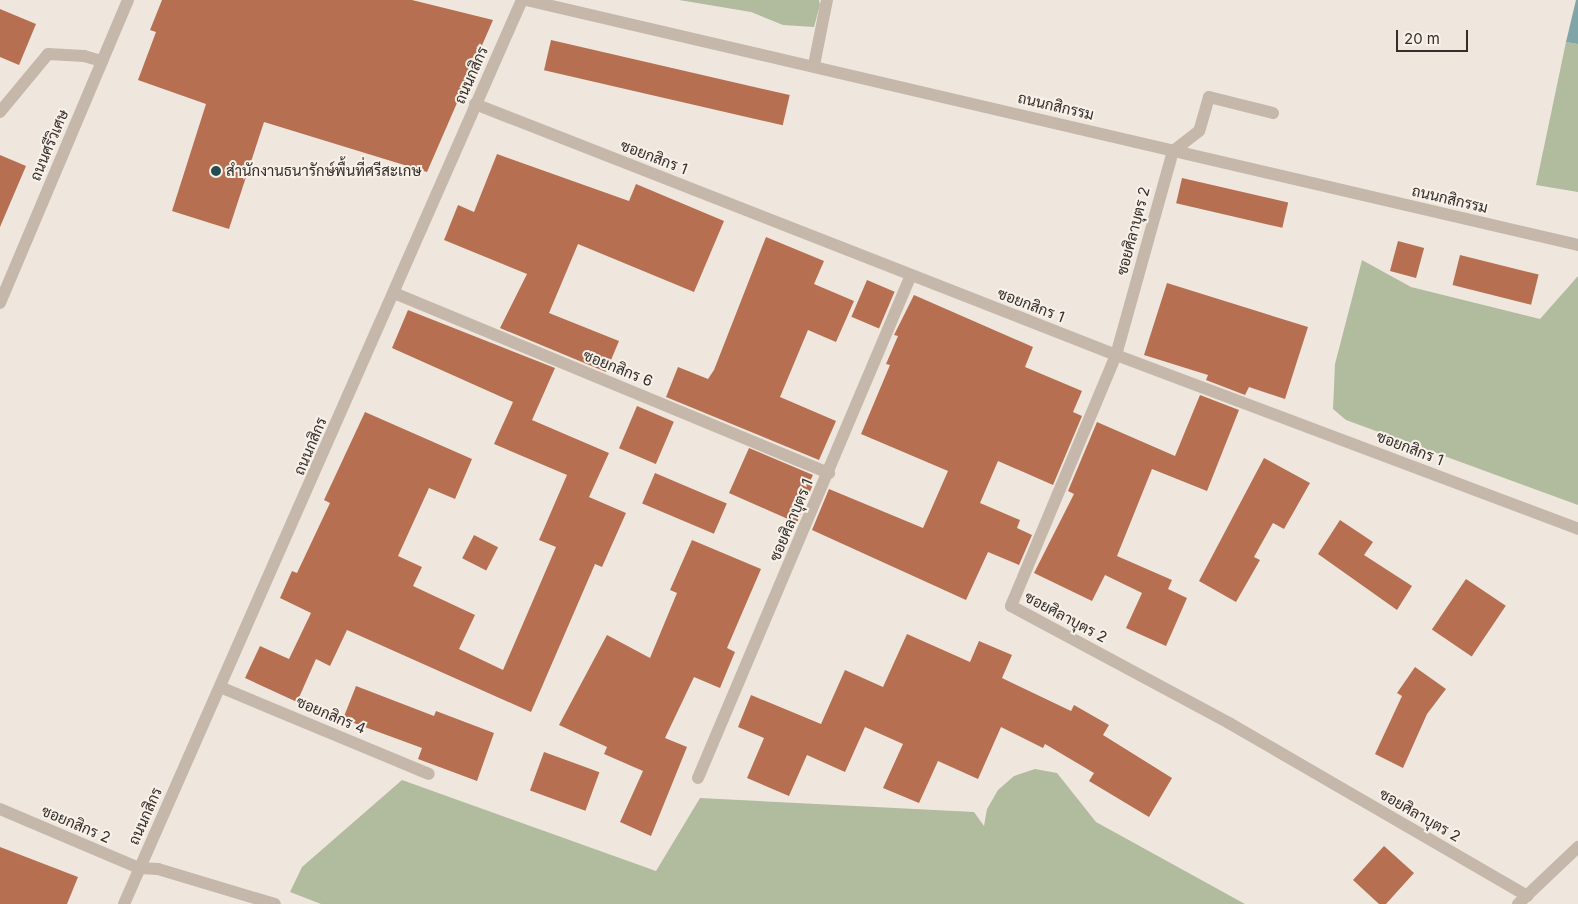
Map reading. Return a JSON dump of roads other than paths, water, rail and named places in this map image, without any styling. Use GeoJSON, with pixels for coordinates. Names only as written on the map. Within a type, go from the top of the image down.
{"type":"FeatureCollection","features":[{"type":"Feature","properties":{"kind":"street","name":"ถนนศรีวิเศษ"},"geometry":{"type":"LineString","coordinates":[[0,303],[128,0]]}},
{"type":"Feature","properties":{"kind":"street","name":"ถนนกสิกร"},"geometry":{"type":"LineString","coordinates":[[124,904],[522,0]]}},
{"type":"Feature","properties":{"kind":"street","name":"ถนนกสิกรรม"},"geometry":{"type":"LineString","coordinates":[[526,0],[814,65],[1578,245]]}},
{"type":"Feature","properties":{"kind":"street"},"geometry":{"type":"LineString","coordinates":[[814,65],[827,0]]}},
{"type":"Feature","properties":{"kind":"street"},"geometry":{"type":"LineString","coordinates":[[0,112],[48,54],[84,56],[102,61]]}},
{"type":"Feature","properties":{"kind":"street"},"geometry":{"type":"LineString","coordinates":[[1173,151],[1198,131],[1209,97],[1273,113]]}},
{"type":"Feature","properties":{"kind":"street","name":"ซอยกสิกร 1"},"geometry":{"type":"LineString","coordinates":[[475,104],[1116,355],[1578,529]]}},
{"type":"Feature","properties":{"kind":"street","name":"ซอยศิลาบุตร 2"},"geometry":{"type":"LineString","coordinates":[[1173,151],[1116,355],[1011,606],[1229,723],[1522,900]]}},
{"type":"Feature","properties":{"kind":"street","name":"ซอยศิลาบุตร 1"},"geometry":{"type":"LineString","coordinates":[[698,778],[911,275]]}},
{"type":"Feature","properties":{"kind":"street","name":"ซอยกสิกร 6"},"geometry":{"type":"LineString","coordinates":[[394,293],[829,472]]}},
{"type":"Feature","properties":{"kind":"street","name":"ซอยกสิกร 4"},"geometry":{"type":"LineString","coordinates":[[220,687],[429,774]]}},
{"type":"Feature","properties":{"kind":"street","name":"ซอยกสิกร 2"},"geometry":{"type":"LineString","coordinates":[[0,809],[140,868],[158,869],[275,904]]}},
{"type":"Feature","properties":{"kind":"street"},"geometry":{"type":"LineString","coordinates":[[1522,900],[1578,846]]}},
{"type":"Feature","properties":{"kind":"water"},"geometry":{"type":"Polygon","coordinates":[[[1576,0],[1578,0],[1578,44],[1566,42],[1576,0]]]}},
{"type":"Feature","properties":{"kind":"place","name":"สำนักงานธนารักษ์พื้นที่ศรีสะเกษ"},"geometry":{"type":"Point","coordinates":[216,171]}}]}
